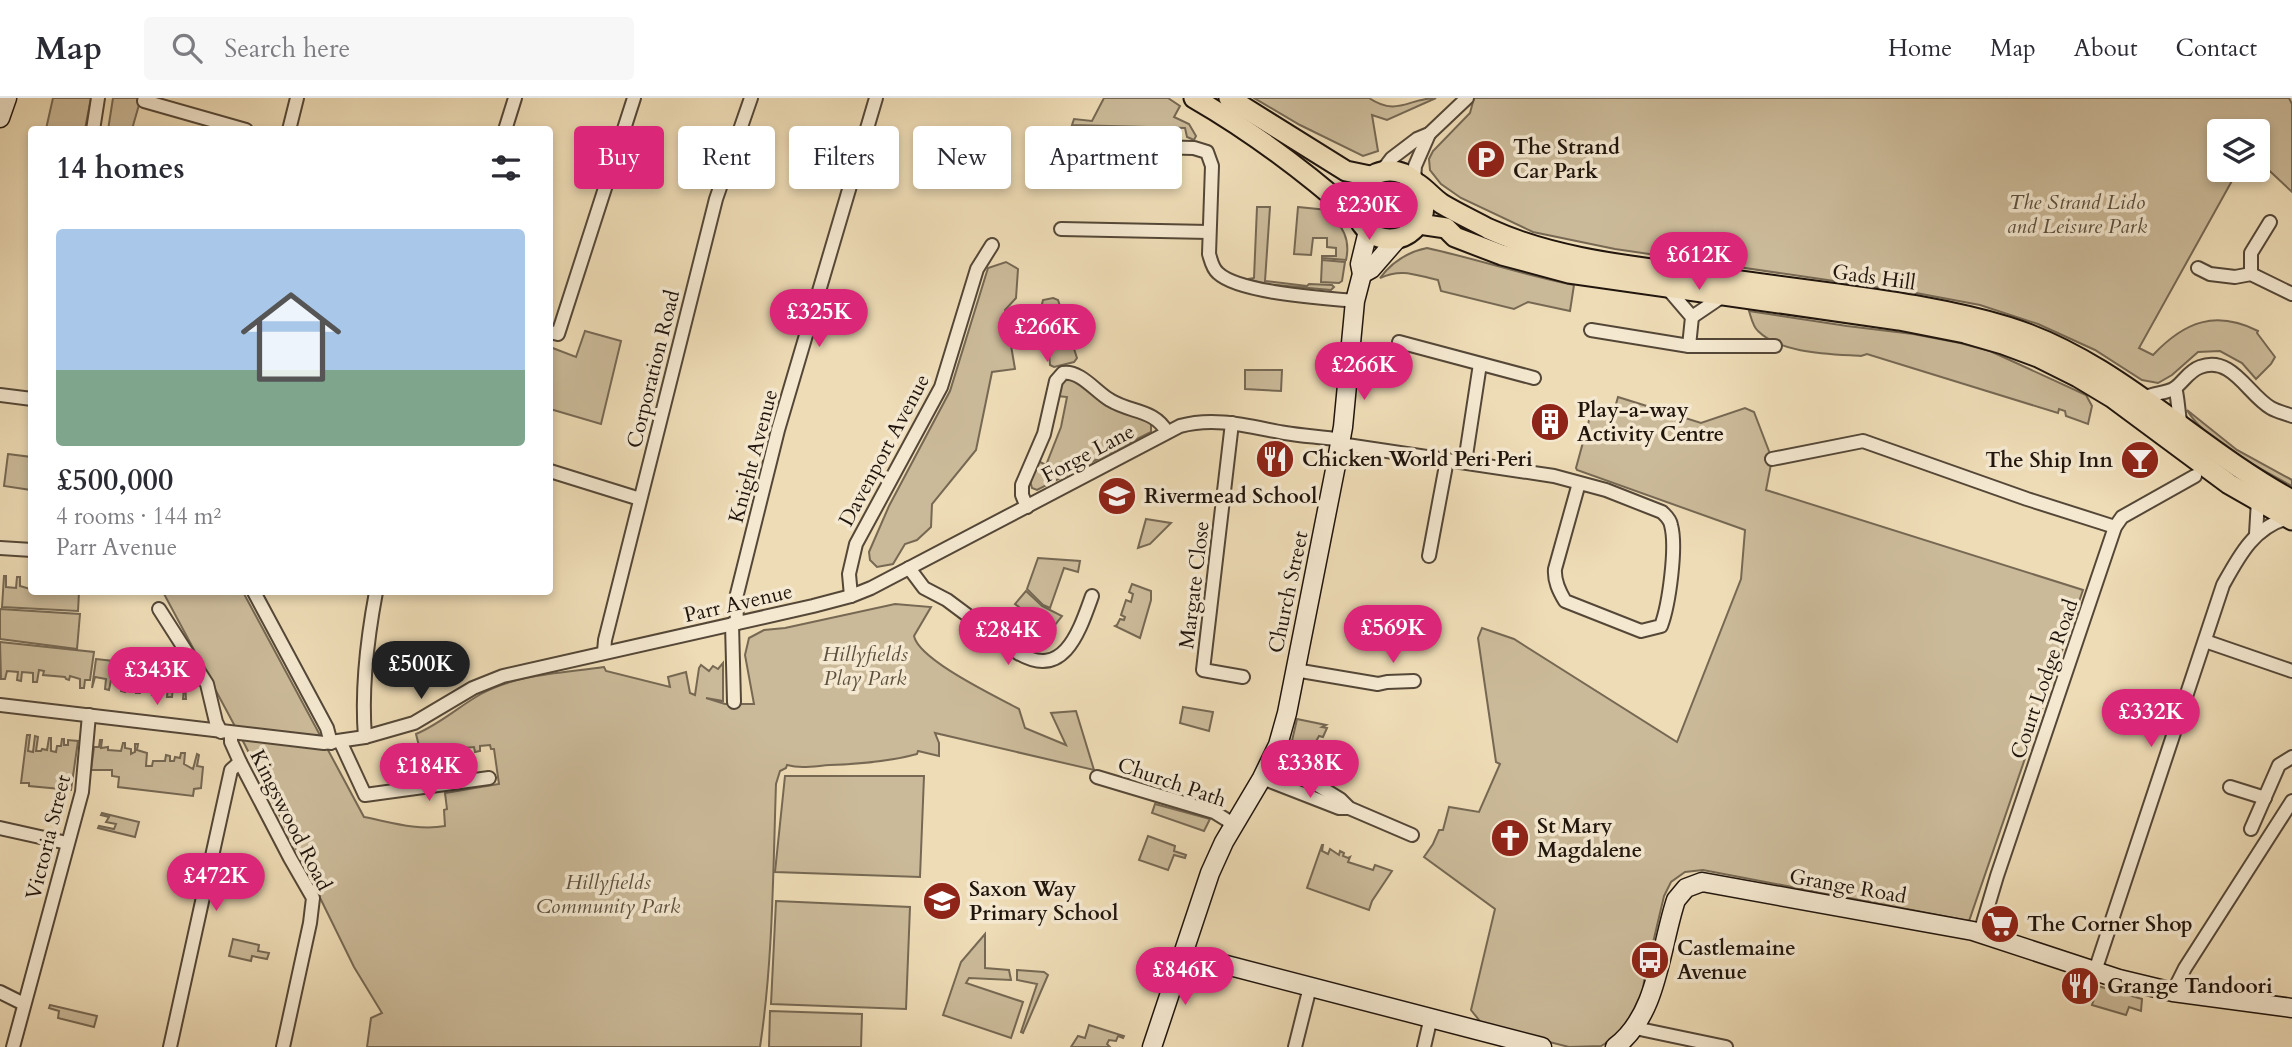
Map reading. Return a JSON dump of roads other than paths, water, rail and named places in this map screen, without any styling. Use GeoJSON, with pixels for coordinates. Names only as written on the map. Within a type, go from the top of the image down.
{"type":"FeatureCollection","features":[{"type":"Feature","properties":{"kind":"main road"},"geometry":{"type":"LineString","coordinates":[[1194,98],[1290,162],[1363,225],[1388,239],[1408,232],[1424,208],[1422,191],[1416,182],[1404,173],[1394,170],[1376,174],[1346,171],[1229,98]]}},
{"type":"Feature","properties":{"kind":"main road"},"geometry":{"type":"LineString","coordinates":[[1363,225],[1355,202],[1360,187],[1376,174]]}},
{"type":"Feature","properties":{"kind":"main road","name":"Gads Hill"},"geometry":{"type":"LineString","coordinates":[[1416,182],[1440,203],[1491,229],[1530,244],[1572,255],[1649,269],[1913,304],[1968,316],[2038,338],[2086,361],[2144,398],[2238,468],[2291,513]]}},
{"type":"Feature","properties":{"kind":"main road","name":"Gads Hill"},"geometry":{"type":"LineString","coordinates":[[1408,232],[1441,240],[1455,237],[1547,268],[1668,289],[1899,320],[1965,333],[2038,357],[2078,377],[2113,398],[2229,484],[2258,500],[2291,513]]}},
{"type":"Feature","properties":{"kind":"street"},"geometry":{"type":"LineString","coordinates":[[0,118],[7,98]]}},
{"type":"Feature","properties":{"kind":"street"},"geometry":{"type":"LineString","coordinates":[[94,126],[98,98]]}},
{"type":"Feature","properties":{"kind":"street"},"geometry":{"type":"LineString","coordinates":[[290,126],[297,98]]}},
{"type":"Feature","properties":{"kind":"street"},"geometry":{"type":"LineString","coordinates":[[506,126],[515,98]]}},
{"type":"Feature","properties":{"kind":"street"},"geometry":{"type":"LineString","coordinates":[[554,333],[634,98]]}},
{"type":"Feature","properties":{"kind":"street","name":"Corporation Road"},"geometry":{"type":"LineString","coordinates":[[604,652],[716,199],[751,98]]}},
{"type":"Feature","properties":{"kind":"street","name":"Knight Avenue"},"geometry":{"type":"LineString","coordinates":[[734,702],[737,594],[778,430],[876,98]]}},
{"type":"Feature","properties":{"kind":"street"},"geometry":{"type":"LineString","coordinates":[[1376,174],[1417,139],[1429,134],[1467,98]]}},
{"type":"Feature","properties":{"kind":"street"},"geometry":{"type":"LineString","coordinates":[[144,101],[232,126]]}},
{"type":"Feature","properties":{"kind":"street"},"geometry":{"type":"LineString","coordinates":[[1416,182],[1415,166],[1429,134]]}},
{"type":"Feature","properties":{"kind":"street"},"geometry":{"type":"LineString","coordinates":[[1182,148],[1207,152],[1212,166],[1209,254],[1218,273],[1231,282],[1271,291],[1355,301]]}},
{"type":"Feature","properties":{"kind":"street"},"geometry":{"type":"LineString","coordinates":[[2251,274],[2251,253],[2270,222]]}},
{"type":"Feature","properties":{"kind":"street","name":"Church Street"},"geometry":{"type":"LineString","coordinates":[[1152,1047],[1210,873],[1224,842],[1273,758],[1287,713],[1340,442],[1355,301],[1362,274],[1360,264],[1363,225]]}},
{"type":"Feature","properties":{"kind":"street"},"geometry":{"type":"LineString","coordinates":[[1061,229],[1209,232]]}},
{"type":"Feature","properties":{"kind":"street"},"geometry":{"type":"LineString","coordinates":[[1362,274],[1371,269],[1408,232]]}},
{"type":"Feature","properties":{"kind":"street","name":"Davenport Avenue"},"geometry":{"type":"LineString","coordinates":[[851,596],[849,574],[856,544],[941,387],[977,269],[992,244]]}},
{"type":"Feature","properties":{"kind":"street"},"geometry":{"type":"LineString","coordinates":[[2199,268],[2210,274],[2235,277],[2251,274],[2292,294]]}},
{"type":"Feature","properties":{"kind":"street"},"geometry":{"type":"LineString","coordinates":[[1668,289],[1692,317],[1689,346]]}},
{"type":"Feature","properties":{"kind":"street"},"geometry":{"type":"LineString","coordinates":[[1692,317],[1723,296]]}},
{"type":"Feature","properties":{"kind":"street"},"geometry":{"type":"LineString","coordinates":[[1591,330],[1689,346],[1775,346]]}},
{"type":"Feature","properties":{"kind":"street"},"geometry":{"type":"LineString","coordinates":[[1399,342],[1534,378]]}},
{"type":"Feature","properties":{"kind":"street"},"geometry":{"type":"LineString","coordinates":[[1465,462],[1480,364]]}},
{"type":"Feature","properties":{"kind":"street"},"geometry":{"type":"LineString","coordinates":[[2144,398],[2175,388],[2199,367],[2221,366],[2234,372],[2247,388],[2271,408],[2292,416]]}},
{"type":"Feature","properties":{"kind":"street","name":"Forge Lane"},"geometry":{"type":"LineString","coordinates":[[1027,507],[1022,495],[1022,484],[1044,434],[1056,383],[1061,374],[1074,374],[1114,403],[1155,417],[1167,432]]}},
{"type":"Feature","properties":{"kind":"street"},"geometry":{"type":"LineString","coordinates":[[2175,388],[2181,426]]}},
{"type":"Feature","properties":{"kind":"street"},"geometry":{"type":"LineString","coordinates":[[0,394],[28,398]]}},
{"type":"Feature","properties":{"kind":"street","name":"Forge Lane"},"geometry":{"type":"LineString","coordinates":[[908,568],[1187,424],[1256,426],[1284,433],[1544,474],[1579,483]]}},
{"type":"Feature","properties":{"kind":"street","name":"Margate Close"},"geometry":{"type":"LineString","coordinates":[[1232,424],[1203,670],[1242,677]]}},
{"type":"Feature","properties":{"kind":"street"},"geometry":{"type":"LineString","coordinates":[[1772,459],[1863,441],[2115,527],[2122,517],[2194,476]]}},
{"type":"Feature","properties":{"kind":"street"},"geometry":{"type":"LineString","coordinates":[[1429,556],[1447,460]]}},
{"type":"Feature","properties":{"kind":"street"},"geometry":{"type":"LineString","coordinates":[[553,472],[640,499]]}},
{"type":"Feature","properties":{"kind":"street"},"geometry":{"type":"LineString","coordinates":[[1579,483],[1653,507],[1668,518],[1673,540],[1669,598],[1661,626],[1641,631],[1566,601],[1561,594],[1554,578],[1555,569],[1579,483]]}},
{"type":"Feature","properties":{"kind":"street"},"geometry":{"type":"LineString","coordinates":[[2256,534],[2258,500]]}},
{"type":"Feature","properties":{"kind":"street"},"geometry":{"type":"LineString","coordinates":[[2095,971],[2223,586],[2256,534],[2291,513]]}},
{"type":"Feature","properties":{"kind":"street","name":"Court Lodge Road"},"geometry":{"type":"LineString","coordinates":[[1980,933],[2115,527]]}},
{"type":"Feature","properties":{"kind":"street"},"geometry":{"type":"LineString","coordinates":[[0,548],[28,550]]}},
{"type":"Feature","properties":{"kind":"street"},"geometry":{"type":"LineString","coordinates":[[908,568],[924,588],[947,600],[1017,653],[1038,662],[1047,663],[1061,656],[1079,630],[1092,596]]}},
{"type":"Feature","properties":{"kind":"street","name":"Parr Avenue"},"geometry":{"type":"LineString","coordinates":[[0,705],[230,733],[332,742],[365,737],[414,723],[473,688],[503,676],[851,596],[908,568]]}},
{"type":"Feature","properties":{"kind":"street"},"geometry":{"type":"LineString","coordinates":[[256,595],[332,742],[365,795],[489,778]]}},
{"type":"Feature","properties":{"kind":"street"},"geometry":{"type":"LineString","coordinates":[[365,737],[365,662],[376,595]]}},
{"type":"Feature","properties":{"kind":"street","name":"Kingswood Road"},"geometry":{"type":"LineString","coordinates":[[159,609],[208,684],[216,722],[230,733],[240,762],[313,898],[283,1047]]}},
{"type":"Feature","properties":{"kind":"street"},"geometry":{"type":"LineString","coordinates":[[2205,641],[2292,671]]}},
{"type":"Feature","properties":{"kind":"street"},"geometry":{"type":"LineString","coordinates":[[1295,670],[1378,684],[1414,681]]}},
{"type":"Feature","properties":{"kind":"street","name":"Victoria Street"},"geometry":{"type":"LineString","coordinates":[[13,1047],[82,792],[89,715]]}},
{"type":"Feature","properties":{"kind":"street"},"geometry":{"type":"LineString","coordinates":[[2251,829],[2279,765],[2292,757]]}},
{"type":"Feature","properties":{"kind":"street"},"geometry":{"type":"LineString","coordinates":[[1273,758],[1340,799],[1349,808],[1412,835]]}},
{"type":"Feature","properties":{"kind":"street"},"geometry":{"type":"LineString","coordinates":[[170,1047],[232,770],[240,762]]}},
{"type":"Feature","properties":{"kind":"street","name":"Church Path"},"geometry":{"type":"LineString","coordinates":[[1097,777],[1214,812],[1235,825]]}},
{"type":"Feature","properties":{"kind":"street"},"geometry":{"type":"LineString","coordinates":[[1262,778],[1339,808],[1349,808]]}},
{"type":"Feature","properties":{"kind":"street"},"geometry":{"type":"LineString","coordinates":[[2230,787],[2266,799]]}},
{"type":"Feature","properties":{"kind":"street"},"geometry":{"type":"LineString","coordinates":[[2174,992],[2185,968],[2292,801]]}},
{"type":"Feature","properties":{"kind":"street"},"geometry":{"type":"LineString","coordinates":[[0,828],[67,843]]}},
{"type":"Feature","properties":{"kind":"street","name":"Grange Road"},"geometry":{"type":"LineString","coordinates":[[1615,1047],[1635,1028],[1652,990],[1676,901],[1683,890],[1694,884],[1708,883],[1980,933],[2119,979],[2174,992],[2292,1008]]}},
{"type":"Feature","properties":{"kind":"street"},"geometry":{"type":"LineString","coordinates":[[1181,956],[1211,961],[1542,1047]]}},
{"type":"Feature","properties":{"kind":"street"},"geometry":{"type":"LineString","coordinates":[[1295,1047],[1310,987]]}},
{"type":"Feature","properties":{"kind":"street"},"geometry":{"type":"LineString","coordinates":[[0,992],[24,1004]]}},
{"type":"Feature","properties":{"kind":"street"},"geometry":{"type":"LineString","coordinates":[[1424,1047],[1432,1017]]}},
{"type":"Feature","properties":{"kind":"street"},"geometry":{"type":"LineString","coordinates":[[1635,1028],[1726,1047]]}},
{"type":"Feature","properties":{"kind":"place","name":"The Strand Car Park"},"geometry":{"type":"Point","coordinates":[1486,159]}},
{"type":"Feature","properties":{"kind":"place","name":"Play-a-way Activity Centre"},"geometry":{"type":"Point","coordinates":[1550,422]}},
{"type":"Feature","properties":{"kind":"place","name":"Chicken World Peri Peri"},"geometry":{"type":"Point","coordinates":[1275,459]}},
{"type":"Feature","properties":{"kind":"place","name":"The Ship Inn"},"geometry":{"type":"Point","coordinates":[2140,460]}},
{"type":"Feature","properties":{"kind":"place","name":"Rivermead School"},"geometry":{"type":"Point","coordinates":[1117,496]}},
{"type":"Feature","properties":{"kind":"place","name":"St Mary Magdalene"},"geometry":{"type":"Point","coordinates":[1510,838]}},
{"type":"Feature","properties":{"kind":"place","name":"Saxon Way Primary School"},"geometry":{"type":"Point","coordinates":[942,901]}},
{"type":"Feature","properties":{"kind":"place","name":"The Corner Shop"},"geometry":{"type":"Point","coordinates":[2000,924]}},
{"type":"Feature","properties":{"kind":"place","name":"Castlemaine Avenue"},"geometry":{"type":"Point","coordinates":[1650,960]}},
{"type":"Feature","properties":{"kind":"place","name":"Grange Tandoori"},"geometry":{"type":"Point","coordinates":[2080,986]}},
{"type":"Feature","properties":{"kind":"park label","name":"The Strand Lido and Leisure Park"},"geometry":{"type":"Point","coordinates":[2077,214]}},
{"type":"Feature","properties":{"kind":"park label","name":"Hillyfields Play Park"},"geometry":{"type":"Point","coordinates":[865,666]}},
{"type":"Feature","properties":{"kind":"park label","name":"Hillyfields Community Park"},"geometry":{"type":"Point","coordinates":[608,894]}}]}
